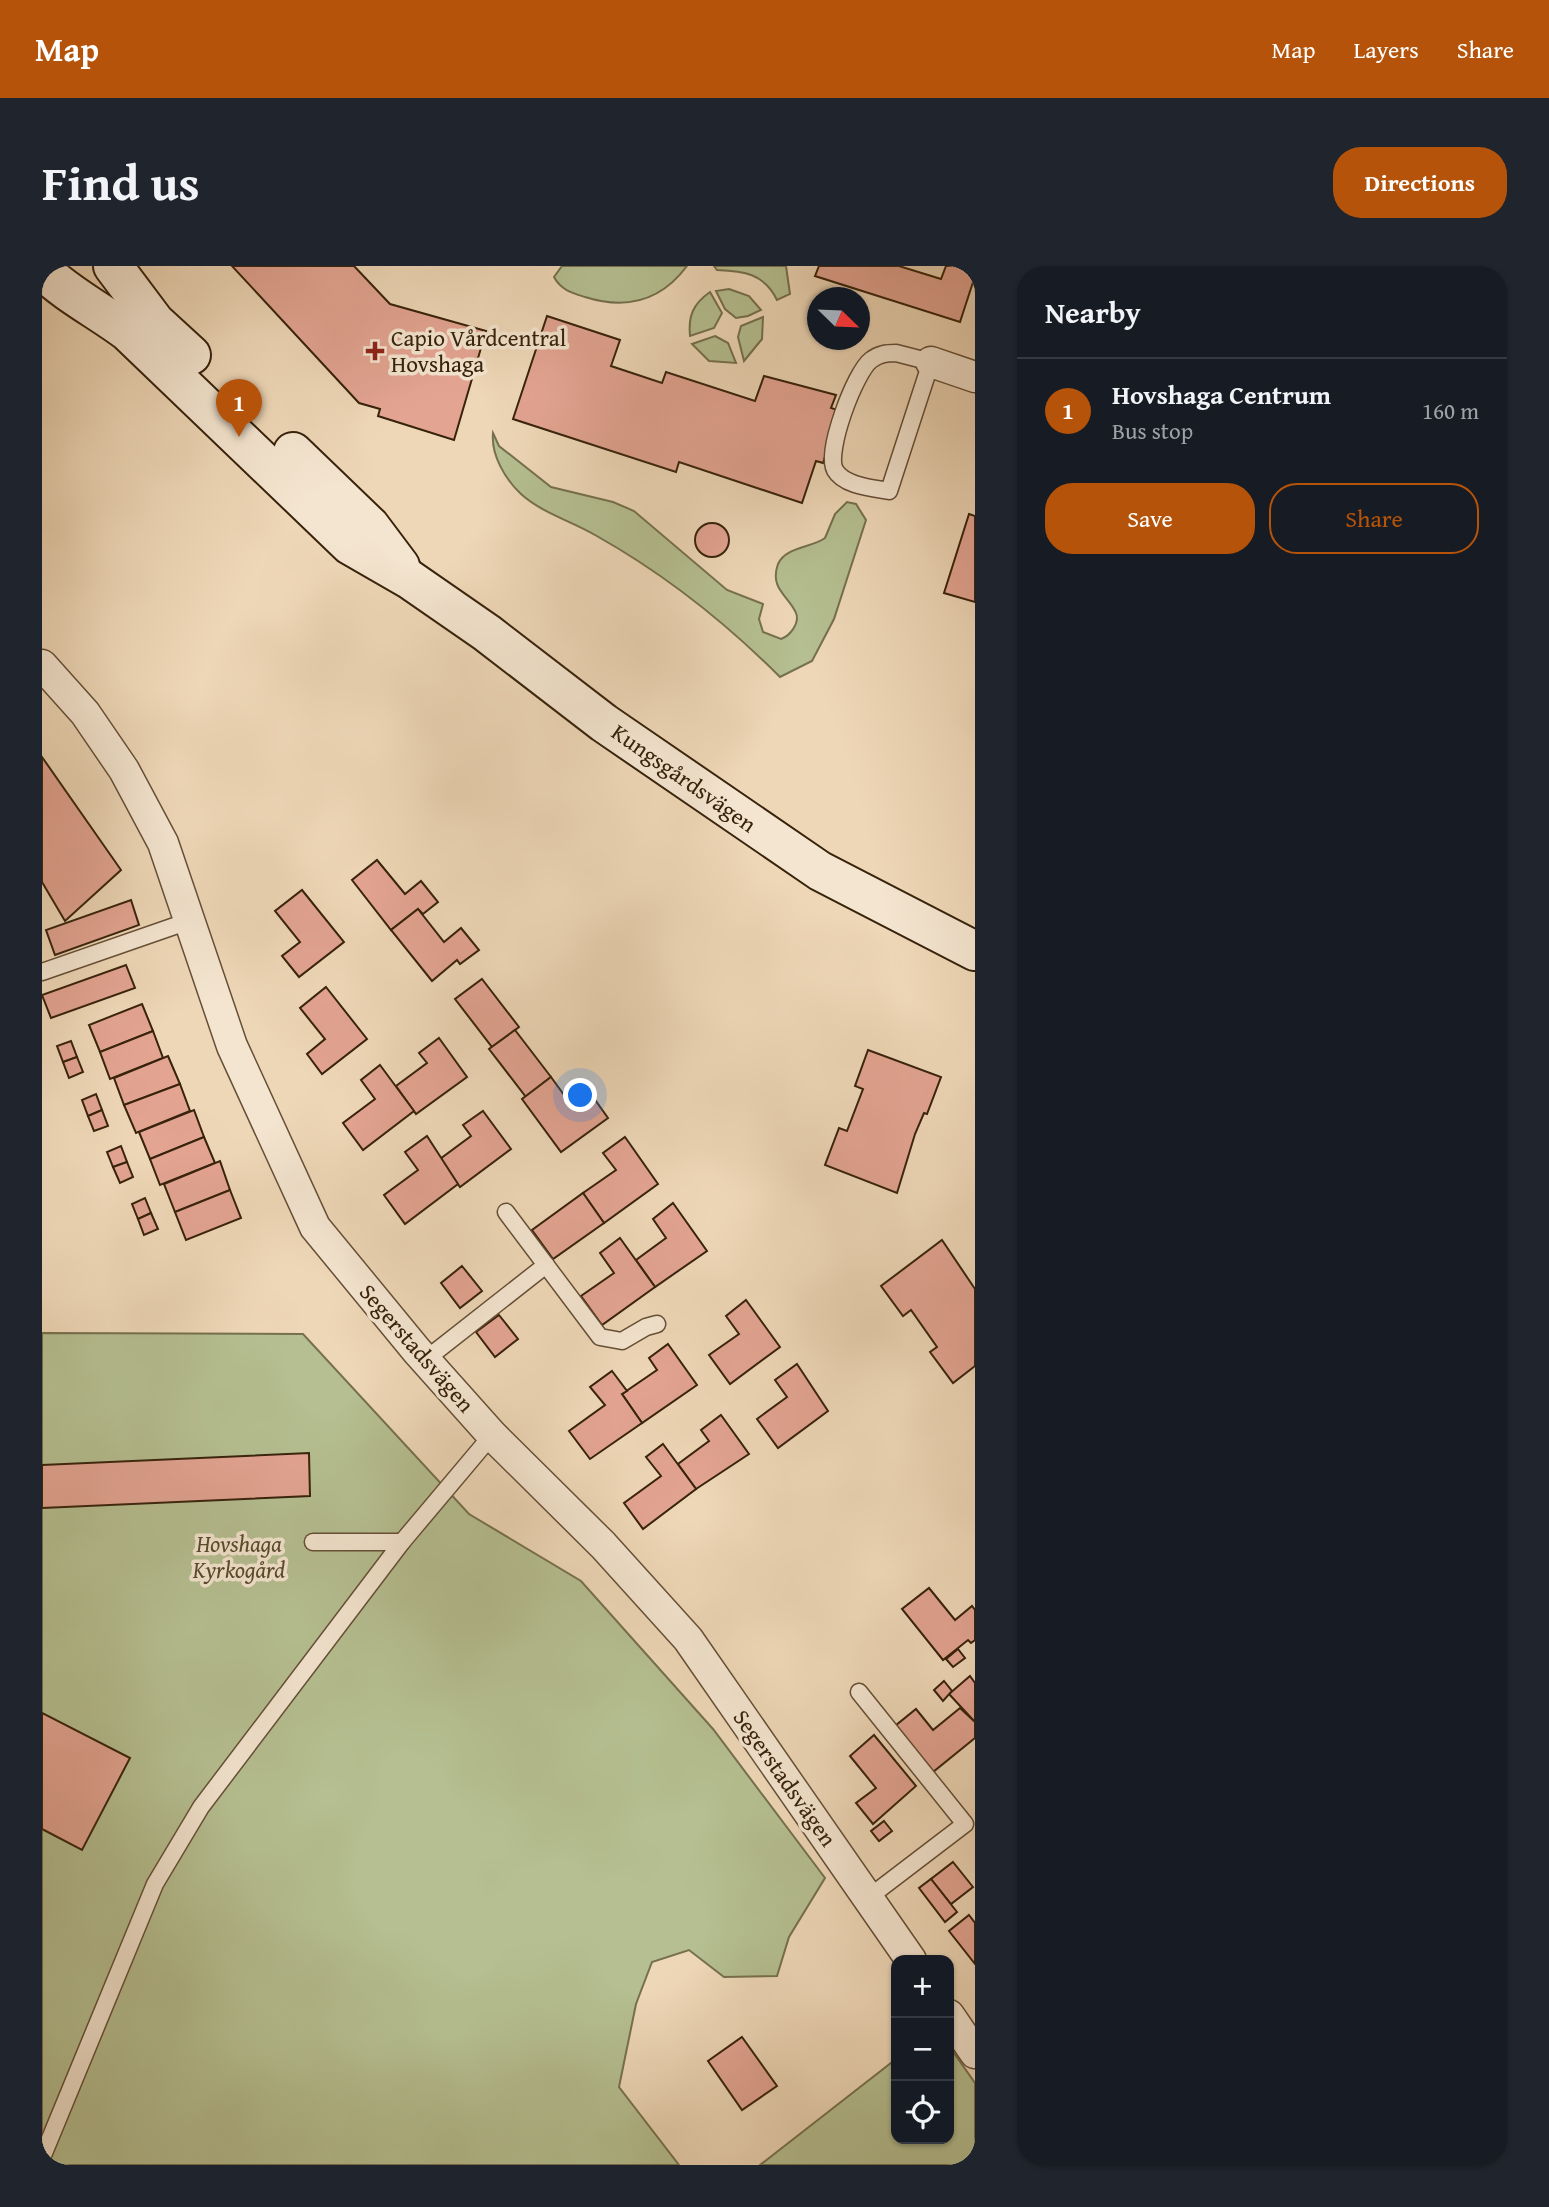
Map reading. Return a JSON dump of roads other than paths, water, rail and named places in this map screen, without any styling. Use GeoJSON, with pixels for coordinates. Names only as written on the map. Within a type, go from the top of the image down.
{"type":"FeatureCollection","features":[{"type":"Feature","properties":{"kind":"street"},"geometry":{"type":"LineString","coordinates":[[42,270],[53,266]]}},
{"type":"Feature","properties":{"kind":"street","name":"Kungsgårdsvägen"},"geometry":{"type":"LineString","coordinates":[[113,266],[155,322],[370,526],[410,579]]}},
{"type":"Feature","properties":{"kind":"street","name":"Kungsgårdsvägen"},"geometry":{"type":"LineString","coordinates":[[42,270],[60,288],[95,307],[128,332],[350,545],[410,579],[487,633],[604,723],[820,872],[975,951]]}},
{"type":"Feature","properties":{"kind":"street"},"geometry":{"type":"LineString","coordinates":[[930,362],[975,377]]}},
{"type":"Feature","properties":{"kind":"street","name":"Segerstadsvägen"},"geometry":{"type":"LineString","coordinates":[[42,664],[85,713],[124,770],[163,844],[232,1046],[315,1227],[425,1360],[492,1434],[603,1545],[688,1639],[908,1955]]}},
{"type":"Feature","properties":{"kind":"street"},"geometry":{"type":"LineString","coordinates":[[951,2018],[975,2053]]}},
{"type":"Feature","properties":{"kind":"lane"},"geometry":{"type":"LineString","coordinates":[[896,353],[930,362],[889,491],[844,479],[835,471],[834,445],[856,379],[869,361],[881,354],[896,353]]}},
{"type":"Feature","properties":{"kind":"lane"},"geometry":{"type":"LineString","coordinates":[[42,972],[189,921]]}},
{"type":"Feature","properties":{"kind":"lane"},"geometry":{"type":"LineString","coordinates":[[506,1212],[600,1337],[622,1341],[646,1326],[657,1324]]}},
{"type":"Feature","properties":{"kind":"lane"},"geometry":{"type":"LineString","coordinates":[[425,1360],[546,1265]]}},
{"type":"Feature","properties":{"kind":"lane"},"geometry":{"type":"LineString","coordinates":[[42,2158],[155,1884],[201,1807],[402,1542],[492,1434]]}},
{"type":"Feature","properties":{"kind":"lane"},"geometry":{"type":"LineString","coordinates":[[313,1542],[402,1542]]}},
{"type":"Feature","properties":{"kind":"lane"},"geometry":{"type":"LineString","coordinates":[[859,1692],[970,1828],[868,1898]]}},
{"type":"Feature","properties":{"kind":"place","name":"Capio Vårdcentral Hovshaga"},"geometry":{"type":"Point","coordinates":[375,351]}},
{"type":"Feature","properties":{"kind":"place","name":"Hovshaga Centrum"},"geometry":{"type":"Point","coordinates":[239,437]}},
{"type":"Feature","properties":{"kind":"park label","name":"Hovshaga Kyrkogård"},"geometry":{"type":"Point","coordinates":[239,1557]}}]}
